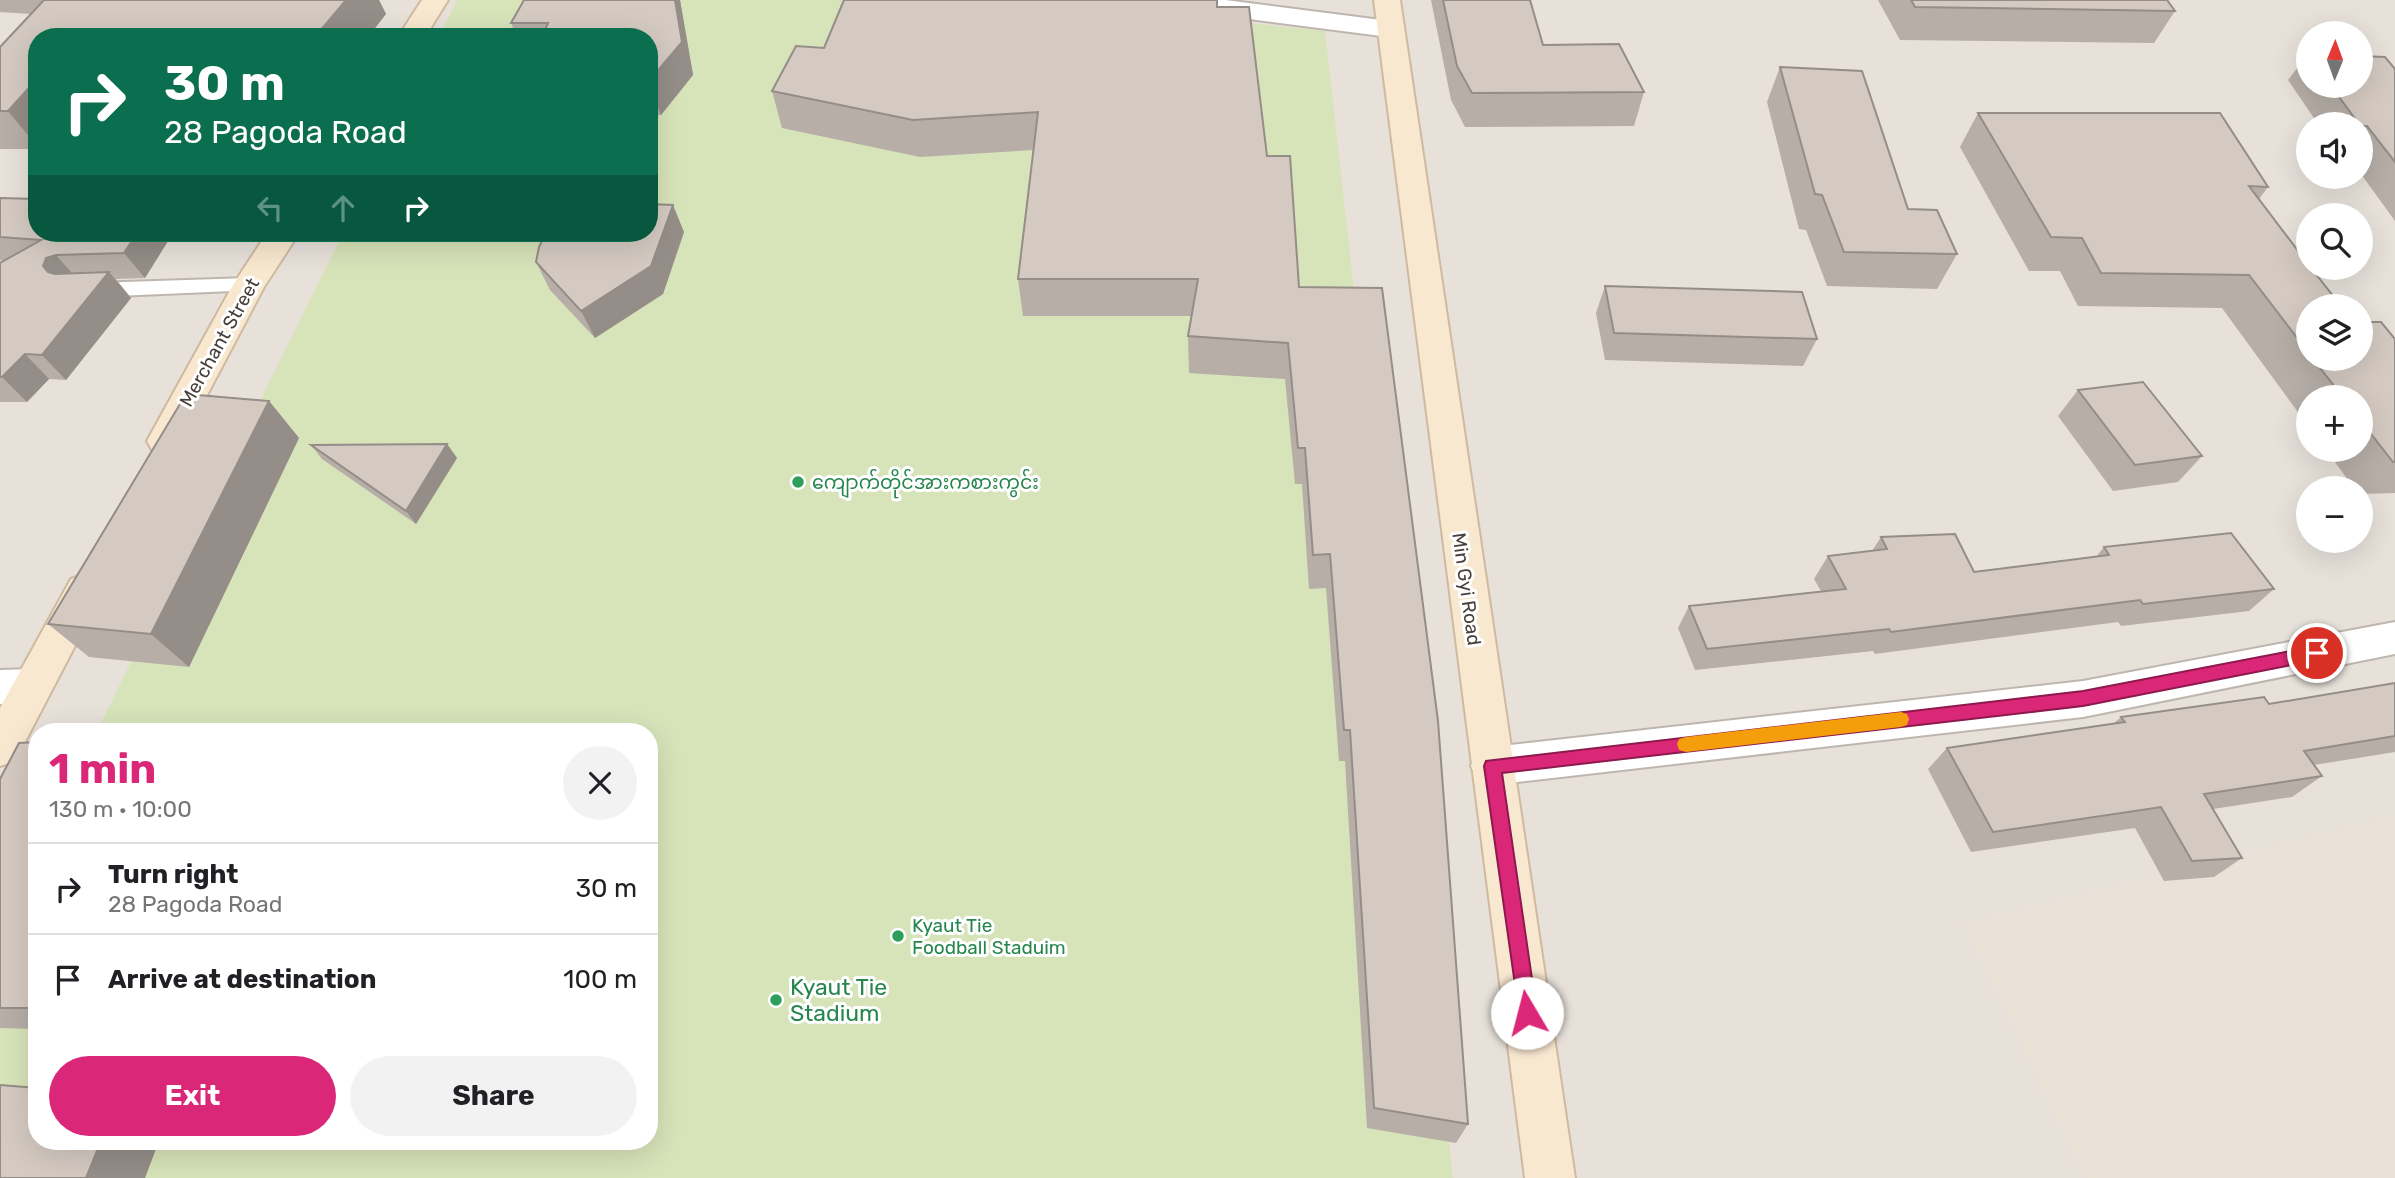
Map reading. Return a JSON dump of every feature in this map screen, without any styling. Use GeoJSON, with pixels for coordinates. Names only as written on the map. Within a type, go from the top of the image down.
{"type":"FeatureCollection","features":[{"type":"Feature","properties":{"kind":"main road"},"geometry":{"type":"LineString","coordinates":[[417,28],[435,0]]}},
{"type":"Feature","properties":{"kind":"main road","name":"Min Gyi Road"},"geometry":{"type":"LineString","coordinates":[[1388,15],[1550,1178]]}},
{"type":"Feature","properties":{"kind":"main road","name":"Merchant Street"},"geometry":{"type":"LineString","coordinates":[[151,467],[249,285],[277,242]]}},
{"type":"Feature","properties":{"kind":"main road"},"geometry":{"type":"LineString","coordinates":[[0,748],[16,687],[98,565]]}},
{"type":"Feature","properties":{"kind":"street"},"geometry":{"type":"LineString","coordinates":[[1164,0],[1388,15]]}},
{"type":"Feature","properties":{"kind":"street"},"geometry":{"type":"LineString","coordinates":[[1492,766],[2083,699],[2395,638]]}},
{"type":"Feature","properties":{"kind":"lane"},"geometry":{"type":"LineString","coordinates":[[78,290],[249,285]]}},
{"type":"Feature","properties":{"kind":"shaded area"},"geometry":{"type":"Polygon","coordinates":[[[0,0],[2395,0],[2395,1178],[0,1178],[0,0]]]}},
{"type":"Feature","properties":{"kind":"shaded area"},"geometry":{"type":"Polygon","coordinates":[[[2395,816],[2395,1178],[2086,1178],[1965,925],[2395,816]]]}},
{"type":"Feature","properties":{"kind":"green space","name":"ကျောက်တိုင်အားကစားကွင်း"},"geometry":{"type":"Polygon","coordinates":[[[457,0],[1040,0],[1325,31],[1453,1178],[0,1178],[0,928],[28,872],[28,1150],[658,1150],[658,723],[101,723],[339,242],[658,242],[658,28],[443,28],[457,0]]]}},
{"type":"Feature","properties":{"kind":"building"},"geometry":{"type":"Polygon","coordinates":[[[44,0],[346,0],[323,28],[28,28],[28,89],[8,111],[0,111],[0,47],[44,0]]]}},
{"type":"Feature","properties":{"kind":"building"},"geometry":{"type":"Polygon","coordinates":[[[524,0],[675,0],[682,42],[658,70],[658,28],[546,28],[548,23],[511,23],[524,0]]]}},
{"type":"Feature","properties":{"kind":"building"},"geometry":{"type":"Polygon","coordinates":[[[844,0],[1217,0],[1217,7],[1249,7],[1267,156],[1290,156],[1299,287],[1382,288],[1438,721],[1468,1124],[1374,1108],[1350,730],[1344,730],[1330,554],[1313,555],[1305,448],[1298,448],[1288,343],[1188,336],[1198,279],[1018,279],[1038,112],[913,120],[772,91],[796,46],[824,48],[844,0]]]}},
{"type":"Feature","properties":{"kind":"building"},"geometry":{"type":"Polygon","coordinates":[[[1443,0],[1530,0],[1543,45],[1619,44],[1644,92],[1472,93],[1457,66],[1443,0]]]}},
{"type":"Feature","properties":{"kind":"building"},"geometry":{"type":"Polygon","coordinates":[[[1911,0],[2167,0],[2175,11],[1915,7],[1911,0]]]}},
{"type":"Feature","properties":{"kind":"building"},"geometry":{"type":"Polygon","coordinates":[[[2373,56],[2385,57],[2395,69],[2395,162],[2373,134],[2373,112],[2350,112],[2340,98],[2373,98],[2373,56]]]}},
{"type":"Feature","properties":{"kind":"building"},"geometry":{"type":"Polygon","coordinates":[[[1780,67],[1862,71],[1908,209],[1937,210],[1957,254],[1844,252],[1822,195],[1815,194],[1780,67]]]}},
{"type":"Feature","properties":{"kind":"building"},"geometry":{"type":"Polygon","coordinates":[[[1978,113],[2220,113],[2268,187],[2249,186],[2296,248],[2296,280],[2320,280],[2332,294],[2296,294],[2296,336],[2249,275],[2101,273],[2082,238],[2051,237],[1978,113]]]}},
{"type":"Feature","properties":{"kind":"building"},"geometry":{"type":"Polygon","coordinates":[[[0,198],[28,199],[28,239],[0,237],[0,198]]]}},
{"type":"Feature","properties":{"kind":"building"},"geometry":{"type":"Polygon","coordinates":[[[658,204],[673,205],[651,266],[581,311],[536,262],[542,242],[658,242],[658,204]]]}},
{"type":"Feature","properties":{"kind":"building"},"geometry":{"type":"Polygon","coordinates":[[[37,242],[131,242],[124,253],[56,255],[46,258],[43,266],[48,272],[55,274],[109,272],[42,355],[25,354],[2,377],[0,263],[37,242]]]}},
{"type":"Feature","properties":{"kind":"building"},"geometry":{"type":"Polygon","coordinates":[[[1605,286],[1802,292],[1817,339],[1614,333],[1605,286]]]}},
{"type":"Feature","properties":{"kind":"building"},"geometry":{"type":"Polygon","coordinates":[[[2373,322],[2381,322],[2395,339],[2395,462],[2373,436],[2373,385],[2334,385],[2322,371],[2373,371],[2373,322]]]}},
{"type":"Feature","properties":{"kind":"building"},"geometry":{"type":"Polygon","coordinates":[[[2143,382],[2202,456],[2135,465],[2078,390],[2143,382]]]}},
{"type":"Feature","properties":{"kind":"building"},"geometry":{"type":"Polygon","coordinates":[[[186,394],[269,401],[151,634],[48,624],[186,394]]]}},
{"type":"Feature","properties":{"kind":"building"},"geometry":{"type":"Polygon","coordinates":[[[447,444],[406,511],[311,445],[447,444]]]}},
{"type":"Feature","properties":{"kind":"building"},"geometry":{"type":"Polygon","coordinates":[[[2231,533],[2274,589],[2143,604],[2140,600],[1891,632],[1889,629],[1707,649],[1689,606],[1846,589],[1828,556],[1887,549],[1881,537],[1955,534],[1974,572],[2109,555],[2104,547],[2231,533]]]}},
{"type":"Feature","properties":{"kind":"building"},"geometry":{"type":"Polygon","coordinates":[[[2395,683],[2395,736],[2304,751],[2322,776],[2204,794],[2242,858],[2192,861],[2161,807],[1993,832],[1947,748],[2125,722],[2121,717],[2264,697],[2269,704],[2395,683]]]}},
{"type":"Feature","properties":{"kind":"building"},"geometry":{"type":"Polygon","coordinates":[[[28,742],[28,1008],[0,1008],[0,779],[19,743],[28,742]]]}},
{"type":"Feature","properties":{"kind":"building"},"geometry":{"type":"Polygon","coordinates":[[[0,1085],[28,1087],[28,1150],[97,1150],[86,1178],[0,1178],[0,1085]]]}},
{"type":"Feature","properties":{"kind":"slow traffic"},"geometry":{"type":"LineString","coordinates":[[1686,744],[1901,719]]}},
{"type":"Feature","properties":{"kind":"place","name":"ကျောက်တိုင်အားကစားကွင်း"},"geometry":{"type":"Point","coordinates":[798,482]}},
{"type":"Feature","properties":{"kind":"place","name":"Kyaut Tie Foodball Staduim"},"geometry":{"type":"Point","coordinates":[898,936]}},
{"type":"Feature","properties":{"kind":"place","name":"Kyaut Tie Stadium"},"geometry":{"type":"Point","coordinates":[776,1000]}},
{"type":"Feature","properties":{"kind":"route"},"geometry":{"type":"LineString","coordinates":[[1527,1013],[1492,766],[2083,699],[2317,653]]}}]}
